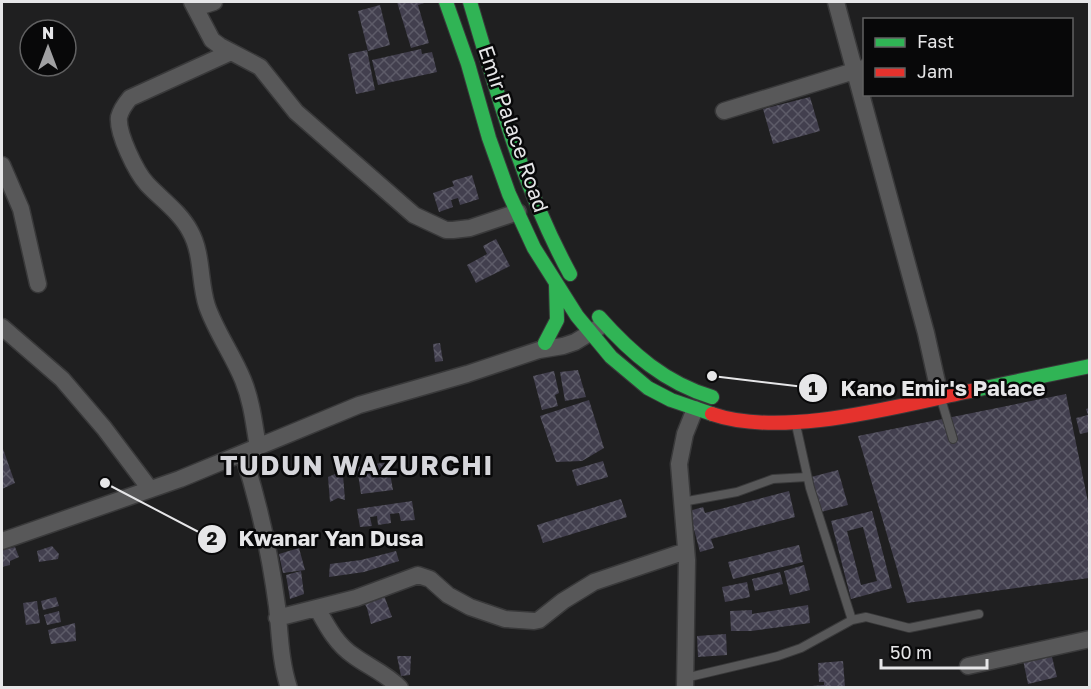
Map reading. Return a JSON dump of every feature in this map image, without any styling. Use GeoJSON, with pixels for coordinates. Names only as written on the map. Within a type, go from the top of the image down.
{"type":"FeatureCollection","features":[{"type":"Feature","properties":{"kind":"main road","name":"Emir Palace Road"},"geometry":{"type":"LineString","coordinates":[[446,2],[468,64],[489,138],[518,212],[534,248],[577,316],[598,328],[659,373],[705,395],[724,400]]}},
{"type":"Feature","properties":{"kind":"main road","name":"Emir Palace Road"},"geometry":{"type":"LineString","coordinates":[[470,2],[530,194],[550,239],[576,283]]}},
{"type":"Feature","properties":{"kind":"main road"},"geometry":{"type":"LineString","coordinates":[[542,347],[557,320],[556,284]]}},
{"type":"Feature","properties":{"kind":"main road","name":"Emir Palace Road"},"geometry":{"type":"LineString","coordinates":[[591,306],[611,357],[648,388],[695,409],[747,422],[795,423],[861,413],[938,384],[1089,366]]}},
{"type":"Feature","properties":{"kind":"street"},"geometry":{"type":"LineString","coordinates":[[214,2],[194,5],[212,40],[260,67],[296,112],[414,215],[446,230],[453,230],[470,228],[518,212]]}},
{"type":"Feature","properties":{"kind":"street"},"geometry":{"type":"LineString","coordinates":[[724,111],[860,69],[836,2]]}},
{"type":"Feature","properties":{"kind":"street"},"geometry":{"type":"LineString","coordinates":[[231,52],[130,98],[121,111],[119,125],[144,182],[190,231],[198,255],[207,306],[243,378],[249,399],[250,450],[257,498],[272,575],[279,643],[289,687]]}},
{"type":"Feature","properties":{"kind":"street"},"geometry":{"type":"LineString","coordinates":[[867,96],[938,384]]}},
{"type":"Feature","properties":{"kind":"street"},"geometry":{"type":"LineString","coordinates":[[2,165],[21,209],[38,284]]}},
{"type":"Feature","properties":{"kind":"street"},"geometry":{"type":"LineString","coordinates":[[542,347],[591,306]]}},
{"type":"Feature","properties":{"kind":"street"},"geometry":{"type":"LineString","coordinates":[[2,327],[62,379],[104,428],[150,489]]}},
{"type":"Feature","properties":{"kind":"street"},"geometry":{"type":"LineString","coordinates":[[2,540],[150,489],[359,405],[467,374],[542,347],[563,346],[598,328]]}},
{"type":"Feature","properties":{"kind":"street"},"geometry":{"type":"LineString","coordinates":[[685,683],[688,605],[679,464],[681,448],[695,409]]}},
{"type":"Feature","properties":{"kind":"street"},"geometry":{"type":"LineString","coordinates":[[278,618],[356,598],[418,575],[430,579],[448,595],[470,607],[505,619],[534,621],[539,620],[562,601],[594,582],[686,552]]}},
{"type":"Feature","properties":{"kind":"street"},"geometry":{"type":"LineString","coordinates":[[317,608],[337,641],[352,656],[393,680],[400,687]]}},
{"type":"Feature","properties":{"kind":"street"},"geometry":{"type":"LineString","coordinates":[[968,666],[1089,639]]}},
{"type":"Feature","properties":{"kind":"lane"},"geometry":{"type":"LineString","coordinates":[[938,384],[952,439]]}},
{"type":"Feature","properties":{"kind":"lane"},"geometry":{"type":"LineString","coordinates":[[795,423],[807,477],[852,620]]}},
{"type":"Feature","properties":{"kind":"lane"},"geometry":{"type":"LineString","coordinates":[[682,502],[736,492],[773,479],[807,477]]}},
{"type":"Feature","properties":{"kind":"lane"},"geometry":{"type":"LineString","coordinates":[[685,683],[793,651],[824,638],[852,620],[875,618],[887,624],[909,628],[979,614]]}},
{"type":"Feature","properties":{"kind":"building"},"geometry":{"type":"Polygon","coordinates":[[[397,2],[427,2],[418,5],[429,43],[411,48],[397,2]]]}},
{"type":"Feature","properties":{"kind":"building"},"geometry":{"type":"Polygon","coordinates":[[[380,5],[390,45],[368,51],[358,11],[380,5]]]}},
{"type":"Feature","properties":{"kind":"building"},"geometry":{"type":"Polygon","coordinates":[[[421,49],[422,54],[432,52],[437,72],[378,85],[372,60],[421,49]]]}},
{"type":"Feature","properties":{"kind":"building"},"geometry":{"type":"Polygon","coordinates":[[[367,50],[375,90],[356,94],[348,54],[367,50]]]}},
{"type":"Feature","properties":{"kind":"building"},"geometry":{"type":"Polygon","coordinates":[[[810,97],[820,131],[773,144],[763,109],[810,97]]]}},
{"type":"Feature","properties":{"kind":"building"},"geometry":{"type":"Polygon","coordinates":[[[472,175],[479,199],[460,205],[458,198],[451,200],[453,207],[439,212],[433,193],[454,186],[452,181],[472,175]]]}},
{"type":"Feature","properties":{"kind":"building"},"geometry":{"type":"Polygon","coordinates":[[[496,239],[510,266],[476,283],[467,265],[487,254],[483,246],[496,239]]]}},
{"type":"Feature","properties":{"kind":"building"},"geometry":{"type":"Polygon","coordinates":[[[440,343],[443,361],[435,362],[433,344],[440,343]]]}},
{"type":"Feature","properties":{"kind":"building"},"geometry":{"type":"Polygon","coordinates":[[[578,370],[586,397],[565,401],[560,372],[578,370]]]}},
{"type":"Feature","properties":{"kind":"building"},"geometry":{"type":"Polygon","coordinates":[[[554,371],[559,393],[555,395],[558,406],[542,410],[533,376],[554,371]]]}},
{"type":"Feature","properties":{"kind":"building"},"geometry":{"type":"Polygon","coordinates":[[[1066,394],[1089,507],[1089,578],[907,603],[858,436],[1066,394]]]}},
{"type":"Feature","properties":{"kind":"building"},"geometry":{"type":"Polygon","coordinates":[[[589,400],[604,448],[582,461],[556,462],[540,416],[589,400]]]}},
{"type":"Feature","properties":{"kind":"building"},"geometry":{"type":"Polygon","coordinates":[[[1089,408],[1089,432],[1080,434],[1076,418],[1088,415],[1086,409],[1089,408]]]}},
{"type":"Feature","properties":{"kind":"building"},"geometry":{"type":"Polygon","coordinates":[[[2,446],[15,483],[2,489],[2,446]]]}},
{"type":"Feature","properties":{"kind":"building"},"geometry":{"type":"Polygon","coordinates":[[[603,461],[608,477],[577,486],[572,470],[603,461]]]}},
{"type":"Feature","properties":{"kind":"building"},"geometry":{"type":"Polygon","coordinates":[[[388,462],[393,490],[361,494],[357,467],[388,462]]]}},
{"type":"Feature","properties":{"kind":"building"},"geometry":{"type":"Polygon","coordinates":[[[838,470],[848,505],[821,512],[811,477],[838,470]]]}},
{"type":"Feature","properties":{"kind":"building"},"geometry":{"type":"Polygon","coordinates":[[[335,474],[343,475],[345,500],[338,498],[330,502],[328,477],[335,474]]]}},
{"type":"Feature","properties":{"kind":"building"},"geometry":{"type":"Polygon","coordinates":[[[789,491],[795,517],[711,539],[714,548],[700,552],[689,511],[703,507],[705,513],[789,491]]]}},
{"type":"Feature","properties":{"kind":"building"},"geometry":{"type":"Polygon","coordinates":[[[621,499],[627,517],[543,543],[537,525],[621,499]]]}},
{"type":"Feature","properties":{"kind":"building"},"geometry":{"type":"Polygon","coordinates":[[[412,501],[415,520],[401,521],[399,513],[390,514],[391,523],[378,525],[377,516],[370,517],[372,526],[360,527],[357,509],[412,501]]]}},
{"type":"Feature","properties":{"kind":"building"},"geometry":{"type":"Polygon","coordinates":[[[872,511],[892,588],[851,599],[831,521],[872,511]],[[863,527],[847,531],[861,585],[877,581],[863,527]]]}},
{"type":"Feature","properties":{"kind":"building"},"geometry":{"type":"Polygon","coordinates":[[[799,545],[803,562],[733,579],[728,562],[799,545]]]}},
{"type":"Feature","properties":{"kind":"building"},"geometry":{"type":"Polygon","coordinates":[[[52,546],[59,554],[58,559],[39,562],[37,551],[52,546]]]}},
{"type":"Feature","properties":{"kind":"building"},"geometry":{"type":"Polygon","coordinates":[[[15,547],[19,557],[10,561],[10,565],[2,567],[2,550],[15,547]]]}},
{"type":"Feature","properties":{"kind":"building"},"geometry":{"type":"Polygon","coordinates":[[[299,548],[305,570],[283,573],[279,554],[299,548]]]}},
{"type":"Feature","properties":{"kind":"building"},"geometry":{"type":"Polygon","coordinates":[[[396,551],[399,561],[364,572],[329,577],[330,564],[361,560],[396,551]]]}},
{"type":"Feature","properties":{"kind":"building"},"geometry":{"type":"Polygon","coordinates":[[[804,565],[810,590],[790,595],[784,571],[804,565]]]}},
{"type":"Feature","properties":{"kind":"building"},"geometry":{"type":"Polygon","coordinates":[[[301,571],[304,594],[290,599],[286,575],[301,571]]]}},
{"type":"Feature","properties":{"kind":"building"},"geometry":{"type":"Polygon","coordinates":[[[780,572],[783,584],[755,591],[752,579],[780,572]]]}},
{"type":"Feature","properties":{"kind":"building"},"geometry":{"type":"Polygon","coordinates":[[[747,582],[750,597],[725,602],[722,587],[747,582]]]}},
{"type":"Feature","properties":{"kind":"building"},"geometry":{"type":"Polygon","coordinates":[[[382,590],[392,617],[371,624],[367,608],[361,597],[382,590]]]}},
{"type":"Feature","properties":{"kind":"building"},"geometry":{"type":"Polygon","coordinates":[[[56,597],[59,606],[43,610],[41,601],[56,597]]]}},
{"type":"Feature","properties":{"kind":"building"},"geometry":{"type":"Polygon","coordinates":[[[37,601],[40,623],[26,625],[23,603],[37,601]]]}},
{"type":"Feature","properties":{"kind":"building"},"geometry":{"type":"Polygon","coordinates":[[[808,605],[810,623],[751,631],[731,631],[730,611],[752,610],[752,614],[808,605]]]}},
{"type":"Feature","properties":{"kind":"building"},"geometry":{"type":"Polygon","coordinates":[[[59,611],[61,622],[47,625],[44,615],[59,611]]]}},
{"type":"Feature","properties":{"kind":"building"},"geometry":{"type":"Polygon","coordinates":[[[75,623],[76,641],[51,644],[48,630],[75,623]]]}},
{"type":"Feature","properties":{"kind":"building"},"geometry":{"type":"Polygon","coordinates":[[[726,634],[727,655],[698,657],[697,636],[726,634]]]}},
{"type":"Feature","properties":{"kind":"building"},"geometry":{"type":"Polygon","coordinates":[[[1051,653],[1057,677],[1028,684],[1023,660],[1051,653]]]}},
{"type":"Feature","properties":{"kind":"building"},"geometry":{"type":"Polygon","coordinates":[[[397,656],[411,656],[410,675],[401,676],[397,656]]]}},
{"type":"Feature","properties":{"kind":"building"},"geometry":{"type":"Polygon","coordinates":[[[843,661],[845,687],[812,687],[824,685],[824,682],[819,682],[818,663],[843,661]]]}},
{"type":"Feature","properties":{"kind":"traffic: fast"},"geometry":{"type":"LineString","coordinates":[[446,2],[509,194],[534,248],[577,316],[611,357],[648,388],[671,400],[712,414]]}},
{"type":"Feature","properties":{"kind":"traffic: fast"},"geometry":{"type":"LineString","coordinates":[[470,2],[525,175],[538,208],[570,274]]}},
{"type":"Feature","properties":{"kind":"traffic: fast"},"geometry":{"type":"LineString","coordinates":[[545,343],[557,320],[556,285]]}},
{"type":"Feature","properties":{"kind":"traffic: fast"},"geometry":{"type":"LineString","coordinates":[[599,317],[636,354],[664,375],[679,384],[712,397]]}},
{"type":"Feature","properties":{"kind":"traffic: fast"},"geometry":{"type":"LineString","coordinates":[[975,390],[1090,366]]}},
{"type":"Feature","properties":{"kind":"traffic: jam"},"geometry":{"type":"LineString","coordinates":[[712,414],[741,421],[773,423],[807,421],[878,411],[975,390]]}},
{"type":"Feature","properties":{"kind":"place","name":"Kano Emir's Palace"},"geometry":{"type":"Point","coordinates":[712,376]}},
{"type":"Feature","properties":{"kind":"place","name":"Kwanar Yan Dusa"},"geometry":{"type":"Point","coordinates":[105,483]}},
{"type":"Feature","properties":{"kind":"district","name":"TUDUN WAZURCHI"},"geometry":{"type":"Point","coordinates":[357,466]}}]}
